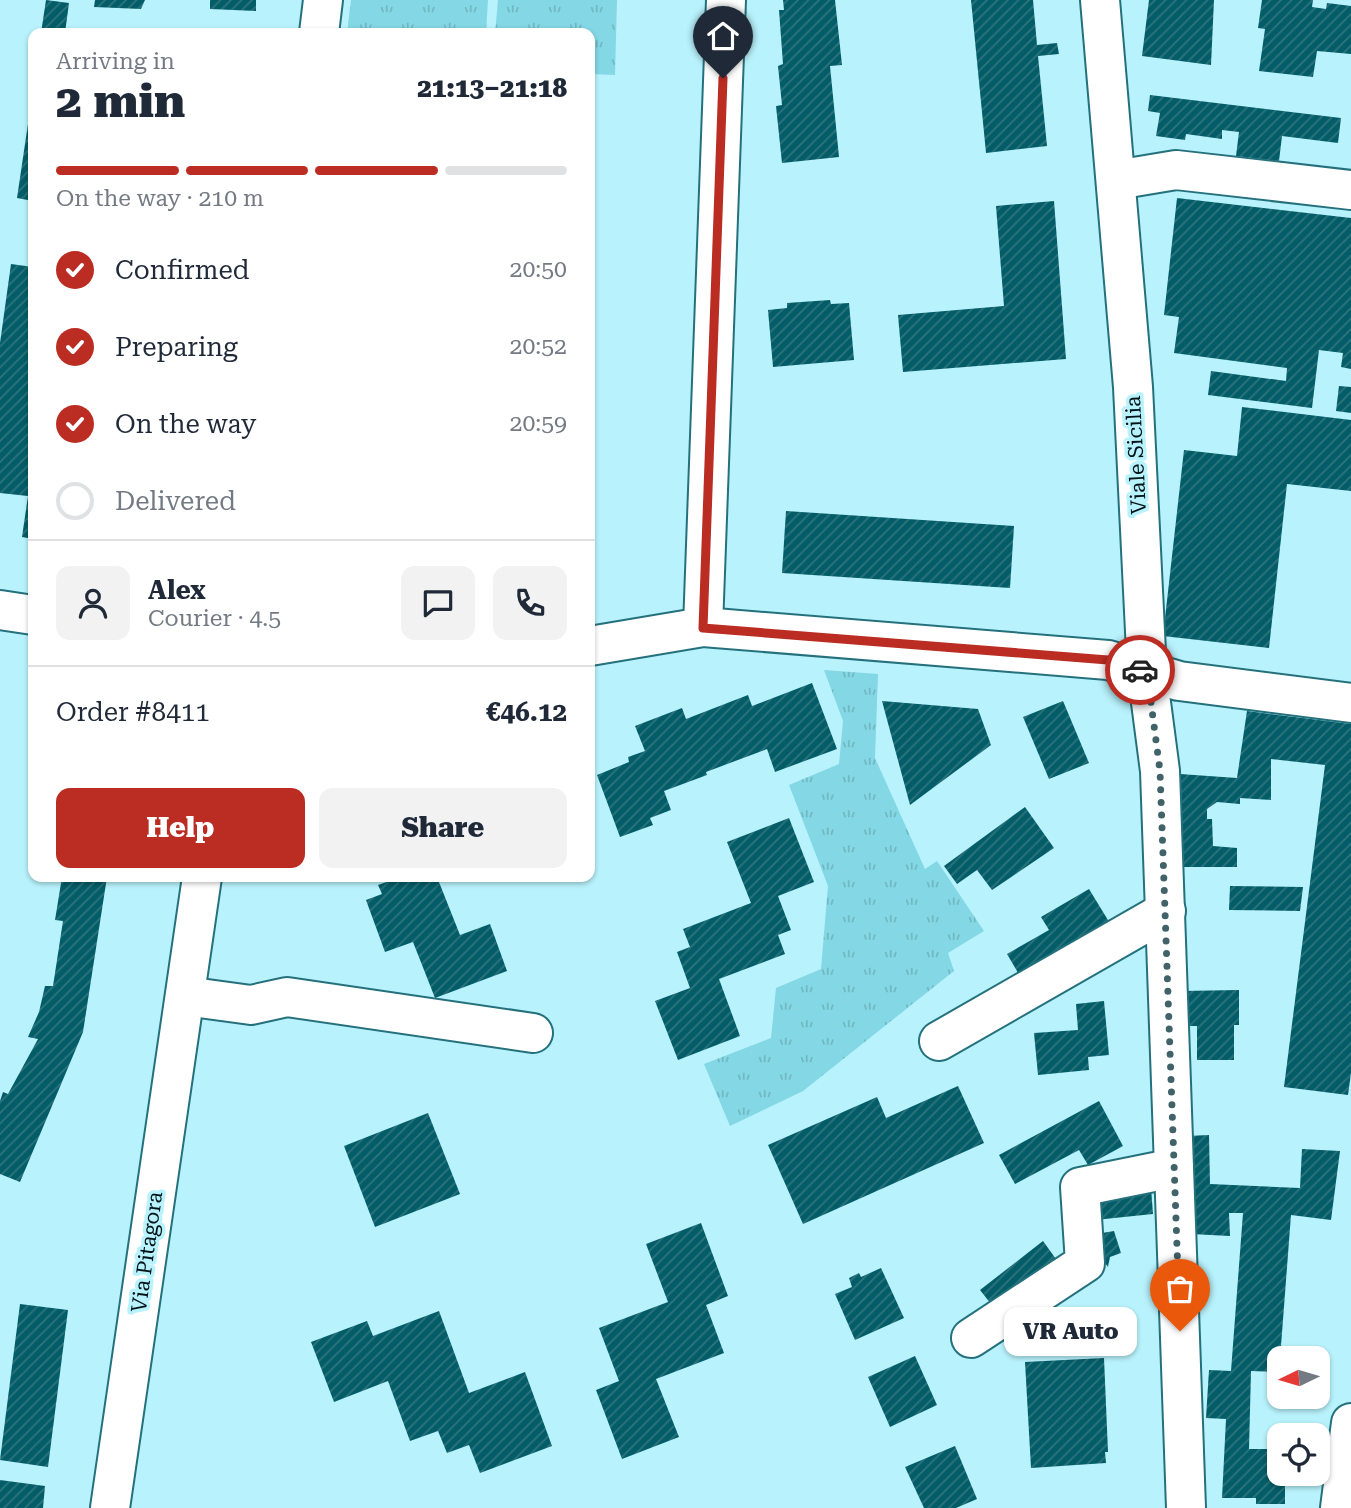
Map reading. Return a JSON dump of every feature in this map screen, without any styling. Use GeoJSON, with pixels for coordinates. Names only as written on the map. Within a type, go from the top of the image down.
{"type":"FeatureCollection","features":[{"type":"Feature","properties":{"kind":"street"},"geometry":{"type":"LineString","coordinates":[[320,28],[323,0]]}},
{"type":"Feature","properties":{"kind":"street"},"geometry":{"type":"LineString","coordinates":[[703,628],[726,0]]}},
{"type":"Feature","properties":{"kind":"street","name":"Viale Sicilia"},"geometry":{"type":"LineString","coordinates":[[1100,0],[1133,387],[1147,672],[1160,771],[1174,1168],[1176,1503]]}},
{"type":"Feature","properties":{"kind":"street"},"geometry":{"type":"LineString","coordinates":[[1116,180],[1177,170],[1351,190]]}},
{"type":"Feature","properties":{"kind":"street"},"geometry":{"type":"LineString","coordinates":[[0,610],[28,614]]}},
{"type":"Feature","properties":{"kind":"street"},"geometry":{"type":"LineString","coordinates":[[595,645],[703,628],[1108,660],[1179,681],[1351,704]]}},
{"type":"Feature","properties":{"kind":"street","name":"Via Pitagora"},"geometry":{"type":"LineString","coordinates":[[110,1508],[201,882]]}},
{"type":"Feature","properties":{"kind":"street"},"geometry":{"type":"LineString","coordinates":[[939,1041],[1166,911]]}},
{"type":"Feature","properties":{"kind":"street"},"geometry":{"type":"LineString","coordinates":[[185,996],[251,1005],[287,997],[533,1033]]}},
{"type":"Feature","properties":{"kind":"street"},"geometry":{"type":"LineString","coordinates":[[971,1338],[1085,1263],[1080,1187],[1174,1168]]}},
{"type":"Feature","properties":{"kind":"street"},"geometry":{"type":"LineString","coordinates":[[1340,1508],[1351,1423]]}},
{"type":"Feature","properties":{"kind":"green space"},"geometry":{"type":"Polygon","coordinates":[[[351,0],[488,0],[486,28],[348,28],[351,0]]]}},
{"type":"Feature","properties":{"kind":"green space"},"geometry":{"type":"Polygon","coordinates":[[[498,0],[617,0],[615,75],[595,74],[595,28],[495,28],[498,0]]]}},
{"type":"Feature","properties":{"kind":"green space"},"geometry":{"type":"Polygon","coordinates":[[[824,670],[878,674],[875,758],[925,869],[937,861],[984,931],[948,953],[954,971],[803,1091],[730,1126],[704,1064],[771,1038],[776,988],[821,969],[828,886],[789,785],[839,764],[843,721],[824,670]]]}},
{"type":"Feature","properties":{"kind":"building"},"geometry":{"type":"Polygon","coordinates":[[[46,0],[69,3],[66,28],[42,28],[46,0]]]}},
{"type":"Feature","properties":{"kind":"building"},"geometry":{"type":"Polygon","coordinates":[[[95,0],[145,0],[141,9],[94,7],[95,0]]]}},
{"type":"Feature","properties":{"kind":"building"},"geometry":{"type":"Polygon","coordinates":[[[210,0],[256,0],[256,11],[210,9],[210,0]]]}},
{"type":"Feature","properties":{"kind":"building"},"geometry":{"type":"Polygon","coordinates":[[[783,0],[835,0],[842,65],[830,66],[839,157],[782,163],[776,106],[782,105],[778,66],[783,64],[779,10],[784,10],[783,0]]]}},
{"type":"Feature","properties":{"kind":"building"},"geometry":{"type":"Polygon","coordinates":[[[971,0],[1033,0],[1037,45],[1057,43],[1059,54],[1038,56],[1047,146],[986,153],[971,0]]]}},
{"type":"Feature","properties":{"kind":"building"},"geometry":{"type":"Polygon","coordinates":[[[1149,0],[1214,0],[1211,65],[1142,56],[1149,0]]]}},
{"type":"Feature","properties":{"kind":"building"},"geometry":{"type":"Polygon","coordinates":[[[1262,0],[1313,0],[1312,7],[1326,9],[1327,3],[1351,6],[1351,54],[1317,51],[1313,77],[1259,71],[1265,29],[1258,28],[1262,0]]]}},
{"type":"Feature","properties":{"kind":"building"},"geometry":{"type":"Polygon","coordinates":[[[1150,95],[1341,118],[1338,143],[1282,136],[1279,161],[1236,156],[1239,132],[1222,130],[1222,139],[1186,134],[1185,140],[1156,136],[1160,113],[1148,111],[1150,95]]]}},
{"type":"Feature","properties":{"kind":"building"},"geometry":{"type":"Polygon","coordinates":[[[28,124],[28,200],[17,198],[28,124]]]}},
{"type":"Feature","properties":{"kind":"building"},"geometry":{"type":"Polygon","coordinates":[[[1177,198],[1351,218],[1351,369],[1341,367],[1343,353],[1319,350],[1312,408],[1208,395],[1211,371],[1286,381],[1287,368],[1174,353],[1179,317],[1164,315],[1177,198]]]}},
{"type":"Feature","properties":{"kind":"building"},"geometry":{"type":"Polygon","coordinates":[[[1054,201],[1066,359],[903,372],[898,315],[1004,306],[996,206],[1054,201]]]}},
{"type":"Feature","properties":{"kind":"building"},"geometry":{"type":"Polygon","coordinates":[[[11,264],[28,266],[28,496],[0,493],[0,343],[11,264]]]}},
{"type":"Feature","properties":{"kind":"building"},"geometry":{"type":"Polygon","coordinates":[[[830,300],[831,304],[849,303],[854,360],[773,367],[768,310],[787,308],[787,303],[830,300]]]}},
{"type":"Feature","properties":{"kind":"building"},"geometry":{"type":"Polygon","coordinates":[[[1339,386],[1351,387],[1351,413],[1336,411],[1339,386]]]}},
{"type":"Feature","properties":{"kind":"building"},"geometry":{"type":"Polygon","coordinates":[[[1242,407],[1351,420],[1351,491],[1287,484],[1269,648],[1163,636],[1184,450],[1237,456],[1242,407]]]}},
{"type":"Feature","properties":{"kind":"building"},"geometry":{"type":"Polygon","coordinates":[[[28,496],[28,538],[22,537],[28,496]]]}},
{"type":"Feature","properties":{"kind":"building"},"geometry":{"type":"Polygon","coordinates":[[[786,511],[1014,526],[1010,588],[782,573],[786,511]]]}},
{"type":"Feature","properties":{"kind":"building"},"geometry":{"type":"Polygon","coordinates":[[[812,683],[837,749],[775,772],[767,749],[706,772],[707,775],[664,791],[671,810],[650,818],[653,825],[620,837],[597,775],[629,762],[628,757],[645,751],[635,726],[682,708],[686,719],[748,695],[752,706],[812,683]]]}},
{"type":"Feature","properties":{"kind":"building"},"geometry":{"type":"Polygon","coordinates":[[[882,701],[978,709],[991,745],[910,805],[882,701]]]}},
{"type":"Feature","properties":{"kind":"building"},"geometry":{"type":"Polygon","coordinates":[[[1063,701],[1089,763],[1049,779],[1023,717],[1063,701]]]}},
{"type":"Feature","properties":{"kind":"building"},"geometry":{"type":"Polygon","coordinates":[[[1247,711],[1351,724],[1351,1073],[1348,1095],[1284,1087],[1325,765],[1271,759],[1271,800],[1240,798],[1240,804],[1217,802],[1207,809],[1207,819],[1212,819],[1213,846],[1237,848],[1237,867],[1179,867],[1176,778],[1180,774],[1237,778],[1247,711]]]}},
{"type":"Feature","properties":{"kind":"building"},"geometry":{"type":"Polygon","coordinates":[[[1025,807],[1054,848],[992,890],[977,870],[957,884],[944,866],[1025,807]]]}},
{"type":"Feature","properties":{"kind":"building"},"geometry":{"type":"Polygon","coordinates":[[[789,818],[814,882],[778,896],[791,930],[778,935],[785,954],[719,979],[740,1036],[678,1060],[655,1001],[690,988],[677,952],[690,947],[683,929],[751,903],[727,842],[789,818]]]}},
{"type":"Feature","properties":{"kind":"building"},"geometry":{"type":"Polygon","coordinates":[[[61,882],[106,882],[83,1032],[20,1182],[0,1174],[0,1101],[3,1092],[8,1094],[38,1039],[28,1037],[39,1012],[45,986],[53,986],[63,921],[55,920],[61,882]]]}},
{"type":"Feature","properties":{"kind":"building"},"geometry":{"type":"Polygon","coordinates":[[[387,882],[439,882],[460,935],[490,924],[507,971],[435,998],[413,942],[385,952],[366,900],[382,894],[378,885],[387,882]]]}},
{"type":"Feature","properties":{"kind":"building"},"geometry":{"type":"Polygon","coordinates":[[[1230,886],[1303,887],[1300,911],[1229,910],[1230,886]]]}},
{"type":"Feature","properties":{"kind":"building"},"geometry":{"type":"Polygon","coordinates":[[[1089,889],[1111,925],[1021,978],[1007,954],[1049,930],[1041,917],[1089,889]]]}},
{"type":"Feature","properties":{"kind":"building"},"geometry":{"type":"Polygon","coordinates":[[[1239,990],[1239,1025],[1234,1025],[1234,1060],[1197,1060],[1197,1026],[1183,1026],[1182,991],[1239,990]]]}},
{"type":"Feature","properties":{"kind":"building"},"geometry":{"type":"Polygon","coordinates":[[[1104,1001],[1109,1055],[1088,1057],[1089,1070],[1038,1075],[1034,1033],[1078,1030],[1076,1004],[1104,1001]]]}},
{"type":"Feature","properties":{"kind":"building"},"geometry":{"type":"Polygon","coordinates":[[[958,1086],[984,1143],[803,1224],[768,1145],[877,1097],[886,1118],[958,1086]]]}},
{"type":"Feature","properties":{"kind":"building"},"geometry":{"type":"Polygon","coordinates":[[[1099,1101],[1123,1146],[1088,1165],[1079,1150],[1015,1184],[999,1155],[1099,1101]]]}},
{"type":"Feature","properties":{"kind":"building"},"geometry":{"type":"Polygon","coordinates":[[[428,1113],[460,1194],[375,1227],[344,1146],[428,1113]]]}},
{"type":"Feature","properties":{"kind":"building"},"geometry":{"type":"Polygon","coordinates":[[[1209,1135],[1210,1184],[1300,1188],[1302,1149],[1340,1151],[1331,1220],[1291,1215],[1281,1346],[1267,1346],[1267,1372],[1251,1371],[1249,1449],[1267,1449],[1267,1486],[1285,1486],[1285,1504],[1256,1504],[1256,1498],[1222,1498],[1226,1419],[1206,1418],[1209,1370],[1231,1371],[1243,1213],[1229,1213],[1230,1236],[1191,1234],[1187,1136],[1209,1135]]]}},
{"type":"Feature","properties":{"kind":"building"},"geometry":{"type":"Polygon","coordinates":[[[1151,1188],[1153,1214],[1095,1220],[1092,1194],[1151,1188]]]}},
{"type":"Feature","properties":{"kind":"building"},"geometry":{"type":"Polygon","coordinates":[[[701,1223],[728,1296],[706,1305],[724,1353],[656,1379],[679,1437],[622,1459],[596,1390],[619,1381],[599,1328],[668,1302],[646,1244],[701,1223]]]}},
{"type":"Feature","properties":{"kind":"building"},"geometry":{"type":"Polygon","coordinates":[[[1114,1231],[1121,1253],[1110,1257],[1108,1267],[1091,1245],[1090,1235],[1114,1231]]]}},
{"type":"Feature","properties":{"kind":"building"},"geometry":{"type":"Polygon","coordinates":[[[1043,1241],[1061,1266],[998,1313],[980,1290],[1043,1241]]]}},
{"type":"Feature","properties":{"kind":"building"},"geometry":{"type":"Polygon","coordinates":[[[881,1268],[904,1318],[855,1340],[835,1294],[852,1287],[849,1278],[859,1273],[861,1277],[881,1268]]]}},
{"type":"Feature","properties":{"kind":"building"},"geometry":{"type":"Polygon","coordinates":[[[20,1304],[68,1310],[48,1467],[0,1460],[20,1304]]]}},
{"type":"Feature","properties":{"kind":"building"},"geometry":{"type":"Polygon","coordinates":[[[439,1311],[469,1393],[525,1372],[552,1446],[480,1473],[469,1445],[447,1453],[438,1431],[410,1441],[388,1381],[334,1402],[311,1342],[367,1321],[373,1336],[439,1311]]]}},
{"type":"Feature","properties":{"kind":"building"},"geometry":{"type":"Polygon","coordinates":[[[915,1356],[937,1405],[890,1427],[868,1377],[915,1356]]]}},
{"type":"Feature","properties":{"kind":"building"},"geometry":{"type":"Polygon","coordinates":[[[1104,1358],[1108,1452],[1105,1452],[1106,1463],[1031,1468],[1025,1362],[1104,1358]]]}},
{"type":"Feature","properties":{"kind":"building"},"geometry":{"type":"Polygon","coordinates":[[[955,1446],[977,1499],[956,1508],[924,1508],[905,1467],[955,1446]]]}},
{"type":"Feature","properties":{"kind":"building"},"geometry":{"type":"Polygon","coordinates":[[[0,1480],[45,1486],[43,1508],[0,1508],[0,1480]]]}},
{"type":"Feature","properties":{"kind":"way so far"},"geometry":{"type":"LineString","coordinates":[[1140,670],[1147,672],[1160,771],[1180,1331]]}},
{"type":"Feature","properties":{"kind":"place","name":"VR Auto"},"geometry":{"type":"Point","coordinates":[1180,1331]}},
{"type":"Feature","properties":{"kind":"route"},"geometry":{"type":"LineString","coordinates":[[723,78],[703,628],[1108,660],[1140,670]]}}]}
